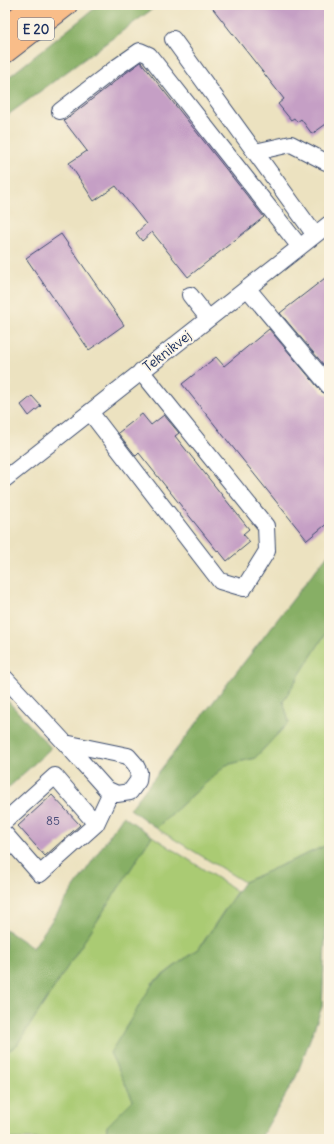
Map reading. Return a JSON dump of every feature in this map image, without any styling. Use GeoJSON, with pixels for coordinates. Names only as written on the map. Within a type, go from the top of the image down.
{"type":"FeatureCollection","features":[{"type":"Feature","properties":{"kind":"highway","name":"E 20"},"geometry":{"type":"LineString","coordinates":[[5,28],[34,5]]}},
{"type":"Feature","properties":{"kind":"highway","name":"E 20"},"geometry":{"type":"LineString","coordinates":[[5,52],[66,5]]}},
{"type":"Feature","properties":{"kind":"street"},"geometry":{"type":"LineString","coordinates":[[173,39],[314,235]]}},
{"type":"Feature","properties":{"kind":"street"},"geometry":{"type":"LineString","coordinates":[[60,110],[117,66],[140,51],[149,54],[300,247]]}},
{"type":"Feature","properties":{"kind":"street"},"geometry":{"type":"LineString","coordinates":[[255,152],[291,144],[326,162],[329,160]]}},
{"type":"Feature","properties":{"kind":"street","name":"Teknikvej"},"geometry":{"type":"LineString","coordinates":[[5,479],[329,224]]}},
{"type":"Feature","properties":{"kind":"street"},"geometry":{"type":"LineString","coordinates":[[247,288],[329,386]]}},
{"type":"Feature","properties":{"kind":"street"},"geometry":{"type":"LineString","coordinates":[[190,295],[208,318]]}},
{"type":"Feature","properties":{"kind":"street"},"geometry":{"type":"LineString","coordinates":[[90,412],[220,581],[244,588],[267,551],[266,526],[141,371]]}},
{"type":"Feature","properties":{"kind":"street"},"geometry":{"type":"LineString","coordinates":[[5,678],[106,789],[117,794],[130,792],[138,781],[139,772],[135,764],[128,756],[65,743]]}},
{"type":"Feature","properties":{"kind":"street"},"geometry":{"type":"LineString","coordinates":[[5,821],[55,776],[96,824]]}},
{"type":"Feature","properties":{"kind":"street"},"geometry":{"type":"LineString","coordinates":[[5,834],[40,874],[96,824],[111,792]]}},
{"type":"Feature","properties":{"kind":"green space"},"geometry":{"type":"Polygon","coordinates":[[[99,5],[158,5],[5,117],[5,80],[99,5]]]}},
{"type":"Feature","properties":{"kind":"green space"},"geometry":{"type":"Polygon","coordinates":[[[329,553],[329,628],[283,701],[289,722],[255,758],[226,765],[156,828],[130,809],[329,553]]]}},
{"type":"Feature","properties":{"kind":"green space"},"geometry":{"type":"Polygon","coordinates":[[[329,628],[329,844],[244,882],[156,828],[226,765],[255,758],[289,722],[283,701],[329,628]]]}},
{"type":"Feature","properties":{"kind":"green space"},"geometry":{"type":"Polygon","coordinates":[[[5,698],[51,748],[7,789],[5,786],[5,698]]]}},
{"type":"Feature","properties":{"kind":"green space"},"geometry":{"type":"Polygon","coordinates":[[[123,816],[152,836],[17,1045],[5,1053],[5,929],[33,948],[123,816]]]}},
{"type":"Feature","properties":{"kind":"green space"},"geometry":{"type":"Polygon","coordinates":[[[152,836],[237,891],[200,947],[152,983],[133,1100],[107,1126],[106,1139],[5,1139],[5,1053],[17,1045],[152,836]]]}},
{"type":"Feature","properties":{"kind":"green space"},"geometry":{"type":"Polygon","coordinates":[[[329,844],[329,893],[327,902],[322,1007],[296,1077],[260,1139],[106,1139],[107,1126],[133,1100],[110,1053],[153,983],[200,947],[244,882],[329,844]]]}},
{"type":"Feature","properties":{"kind":"building"},"geometry":{"type":"Polygon","coordinates":[[[210,5],[329,5],[329,122],[312,134],[301,119],[297,122],[294,118],[291,120],[278,104],[284,99],[210,5]]]}},
{"type":"Feature","properties":{"kind":"building"},"geometry":{"type":"Polygon","coordinates":[[[141,62],[264,217],[188,277],[152,232],[142,241],[136,233],[146,224],[116,186],[94,201],[69,163],[87,151],[64,121],[141,62]]]}},
{"type":"Feature","properties":{"kind":"building"},"geometry":{"type":"Polygon","coordinates":[[[61,234],[124,325],[89,350],[26,258],[61,234]]]}},
{"type":"Feature","properties":{"kind":"building"},"geometry":{"type":"Polygon","coordinates":[[[329,275],[329,371],[280,313],[329,275]]]}},
{"type":"Feature","properties":{"kind":"building"},"geometry":{"type":"Polygon","coordinates":[[[269,329],[322,392],[329,395],[329,522],[307,540],[182,384],[216,357],[224,366],[269,329]]]}},
{"type":"Feature","properties":{"kind":"building"},"geometry":{"type":"Polygon","coordinates":[[[32,396],[41,406],[29,416],[21,405],[32,396]]]}},
{"type":"Feature","properties":{"kind":"building"},"geometry":{"type":"Polygon","coordinates":[[[142,414],[151,425],[164,415],[179,433],[175,436],[249,529],[243,534],[250,542],[227,561],[219,551],[218,552],[139,453],[136,456],[118,433],[142,414]]]}},
{"type":"Feature","properties":{"kind":"building"},"geometry":{"type":"Polygon","coordinates":[[[52,795],[80,825],[45,856],[18,826],[52,795]]]}}]}
